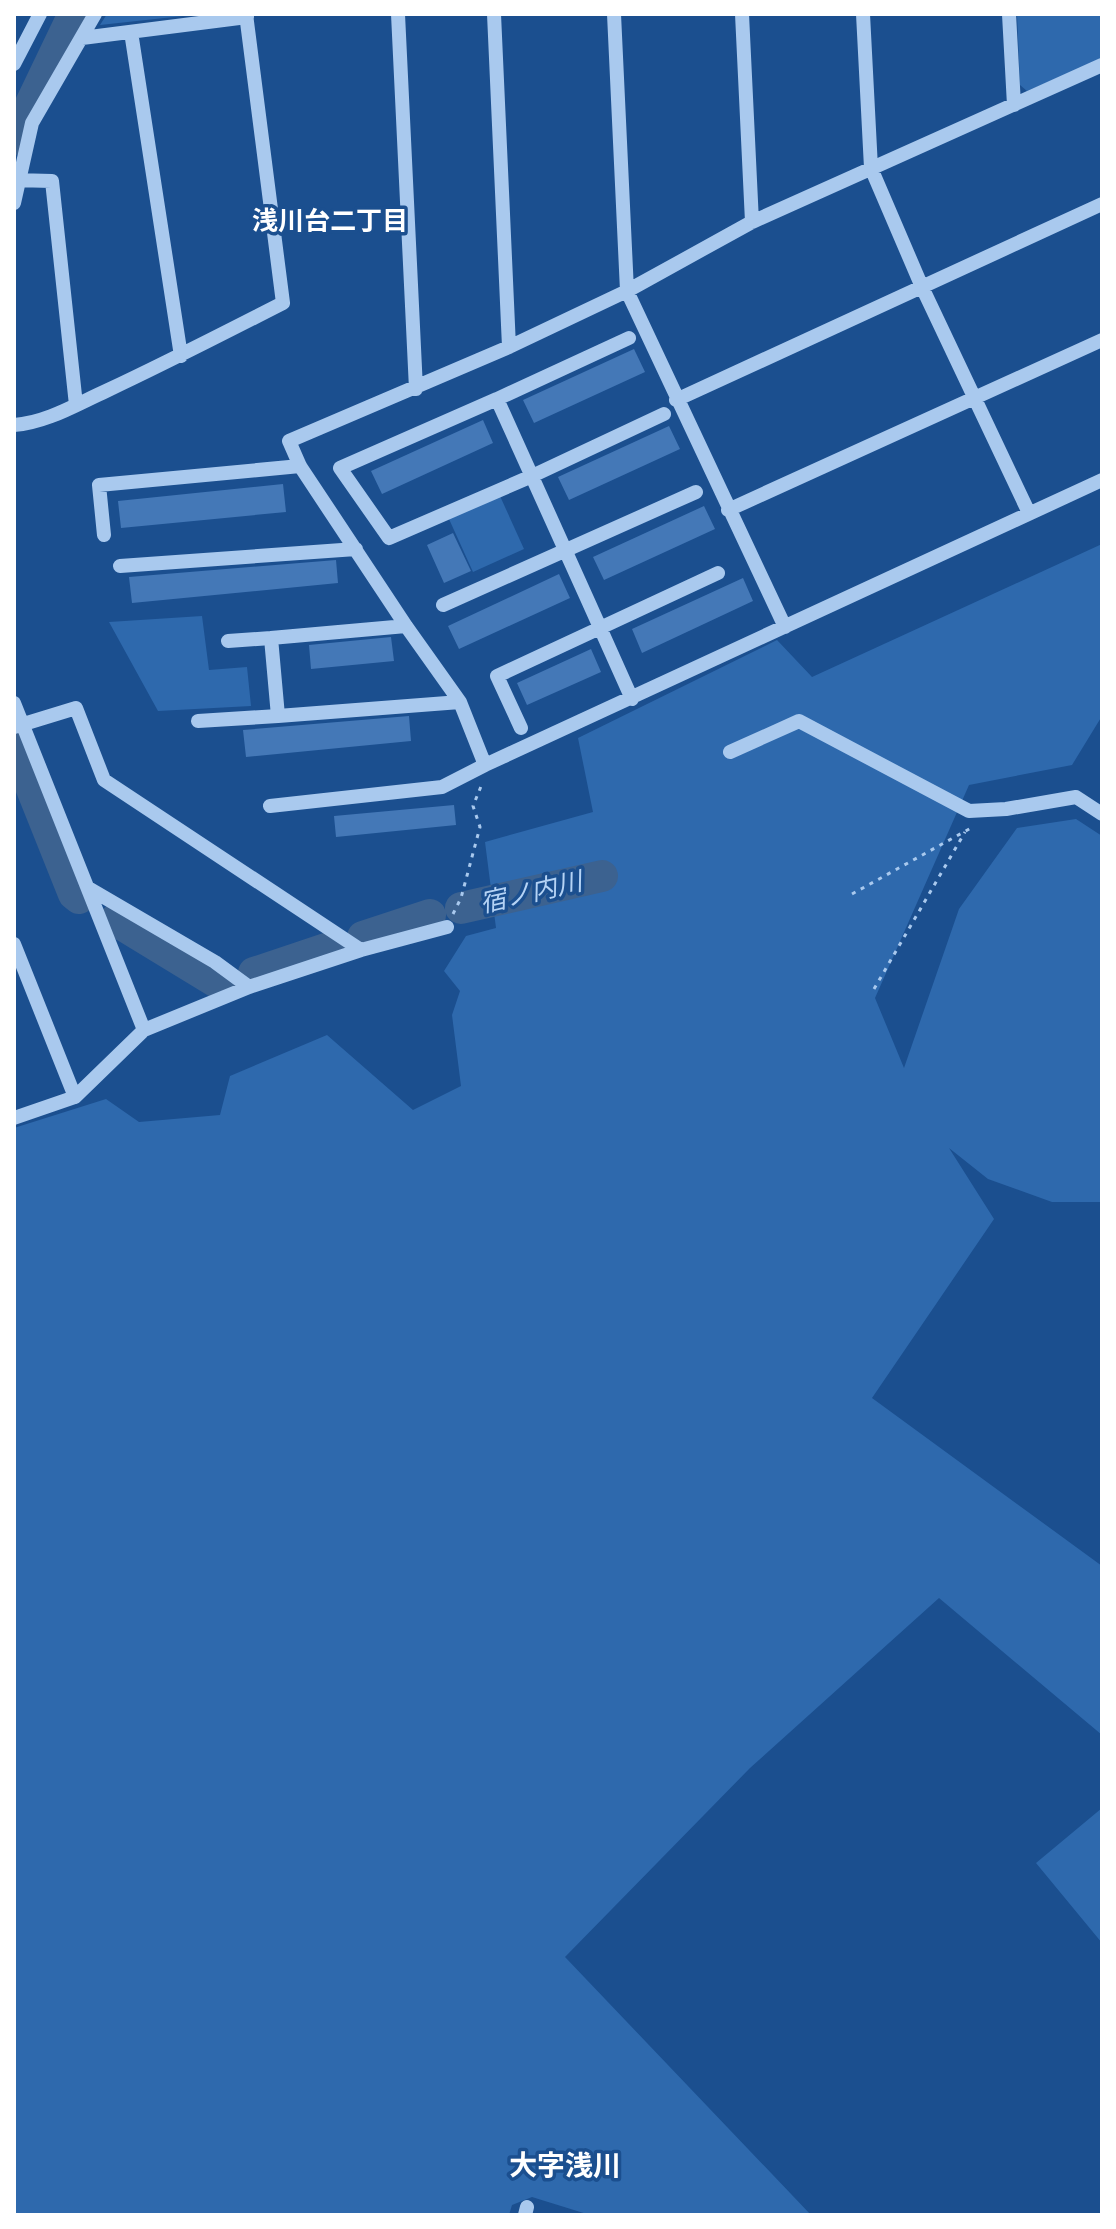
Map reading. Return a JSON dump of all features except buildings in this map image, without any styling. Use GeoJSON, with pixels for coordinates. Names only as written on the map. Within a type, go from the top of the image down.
{"type":"FeatureCollection","features":[{"type":"Feature","properties":{"kind":"street"},"geometry":{"type":"LineString","coordinates":[[14,64],[40,14]]}},
{"type":"Feature","properties":{"kind":"street"},"geometry":{"type":"LineString","coordinates":[[14,203],[32,123],[95,14]]}},
{"type":"Feature","properties":{"kind":"street"},"geometry":{"type":"LineString","coordinates":[[398,14],[416,389]]}},
{"type":"Feature","properties":{"kind":"street"},"geometry":{"type":"LineString","coordinates":[[494,14],[509,347]]}},
{"type":"Feature","properties":{"kind":"street"},"geometry":{"type":"LineString","coordinates":[[614,14],[627,291],[785,627]]}},
{"type":"Feature","properties":{"kind":"street"},"geometry":{"type":"LineString","coordinates":[[742,14],[752,222]]}},
{"type":"Feature","properties":{"kind":"street"},"geometry":{"type":"LineString","coordinates":[[863,14],[871,168],[973,399],[1029,513]]}},
{"type":"Feature","properties":{"kind":"street"},"geometry":{"type":"LineString","coordinates":[[1009,14],[1014,105]]}},
{"type":"Feature","properties":{"kind":"street"},"geometry":{"type":"LineString","coordinates":[[14,425],[33,423],[76,405],[181,356],[283,303],[247,16],[82,38]]}},
{"type":"Feature","properties":{"kind":"street"},"geometry":{"type":"LineString","coordinates":[[131,32],[181,356]]}},
{"type":"Feature","properties":{"kind":"street"},"geometry":{"type":"LineString","coordinates":[[485,765],[460,702],[300,466],[289,441],[509,347],[627,291],[752,222],[1102,65]]}},
{"type":"Feature","properties":{"kind":"street"},"geometry":{"type":"LineString","coordinates":[[18,180],[52,181],[76,405]]}},
{"type":"Feature","properties":{"kind":"street"},"geometry":{"type":"LineString","coordinates":[[676,400],[1102,204]]}},
{"type":"Feature","properties":{"kind":"street"},"geometry":{"type":"LineString","coordinates":[[629,338],[340,468],[389,538],[664,414]]}},
{"type":"Feature","properties":{"kind":"street"},"geometry":{"type":"LineString","coordinates":[[728,510],[1102,340]]}},
{"type":"Feature","properties":{"kind":"street"},"geometry":{"type":"LineString","coordinates":[[497,399],[632,699]]}},
{"type":"Feature","properties":{"kind":"street"},"geometry":{"type":"LineString","coordinates":[[104,535],[99,485],[300,466]]}},
{"type":"Feature","properties":{"kind":"street"},"geometry":{"type":"LineString","coordinates":[[270,806],[442,787],[1102,480]]}},
{"type":"Feature","properties":{"kind":"street"},"geometry":{"type":"LineString","coordinates":[[443,605],[696,492]]}},
{"type":"Feature","properties":{"kind":"street"},"geometry":{"type":"LineString","coordinates":[[120,566],[356,549]]}},
{"type":"Feature","properties":{"kind":"street"},"geometry":{"type":"LineString","coordinates":[[521,728],[497,676],[718,573]]}},
{"type":"Feature","properties":{"kind":"street"},"geometry":{"type":"LineString","coordinates":[[228,641],[406,626]]}},
{"type":"Feature","properties":{"kind":"street"},"geometry":{"type":"LineString","coordinates":[[271,638],[278,716]]}},
{"type":"Feature","properties":{"kind":"street"},"geometry":{"type":"LineString","coordinates":[[198,721],[460,702]]}},
{"type":"Feature","properties":{"kind":"street"},"geometry":{"type":"LineString","coordinates":[[14,703],[18,726],[90,889],[144,1030]]}},
{"type":"Feature","properties":{"kind":"street"},"geometry":{"type":"LineString","coordinates":[[18,726],[76,708],[104,780],[361,950]]}},
{"type":"Feature","properties":{"kind":"street"},"geometry":{"type":"LineString","coordinates":[[730,752],[799,721],[969,811],[1006,809],[1076,797],[1102,814]]}},
{"type":"Feature","properties":{"kind":"street"},"geometry":{"type":"LineString","coordinates":[[90,889],[215,962],[249,987]]}},
{"type":"Feature","properties":{"kind":"street"},"geometry":{"type":"LineString","coordinates":[[14,1118],[75,1097],[144,1030],[249,987],[361,950],[447,927]]}},
{"type":"Feature","properties":{"kind":"street"},"geometry":{"type":"LineString","coordinates":[[14,944],[75,1097]]}},
{"type":"Feature","properties":{"kind":"path"},"geometry":{"type":"LineString","coordinates":[[461,898],[480,827],[473,806],[485,777],[485,765]]}},
{"type":"Feature","properties":{"kind":"path"},"geometry":{"type":"LineString","coordinates":[[852,894],[979,824]]}},
{"type":"Feature","properties":{"kind":"path"},"geometry":{"type":"LineString","coordinates":[[874,989],[965,832]]}},
{"type":"Feature","properties":{"kind":"shaded area"},"geometry":{"type":"Polygon","coordinates":[[[107,14],[201,14],[100,25],[107,14]]]}},
{"type":"Feature","properties":{"kind":"shaded area"},"geometry":{"type":"Polygon","coordinates":[[[1017,14],[1102,14],[1102,59],[1027,91],[1020,85],[1017,14]]]}},
{"type":"Feature","properties":{"kind":"shaded area"},"geometry":{"type":"Polygon","coordinates":[[[500,496],[524,549],[473,572],[449,519],[500,496]]]}},
{"type":"Feature","properties":{"kind":"shaded area"},"geometry":{"type":"Polygon","coordinates":[[[1102,544],[1102,716],[1072,765],[969,785],[875,998],[904,1068],[959,909],[1017,828],[1076,819],[1102,836],[1102,1202],[1052,1202],[988,1179],[949,1148],[994,1219],[872,1398],[1102,1566],[1102,1735],[939,1598],[750,1768],[565,1957],[811,2215],[590,2215],[532,2197],[512,2205],[509,2215],[14,2215],[14,1128],[106,1099],[139,1122],[220,1115],[230,1076],[327,1035],[413,1110],[461,1086],[452,1015],[460,991],[444,971],[466,936],[496,928],[485,842],[593,812],[578,738],[777,640],[812,677],[1102,544]]]}},
{"type":"Feature","properties":{"kind":"shaded area"},"geometry":{"type":"Polygon","coordinates":[[[202,616],[209,670],[247,667],[251,706],[158,711],[109,622],[202,616]]]}},
{"type":"Feature","properties":{"kind":"shaded area"},"geometry":{"type":"Polygon","coordinates":[[[1102,1808],[1102,1943],[1036,1863],[1102,1808]]]}},
{"type":"Feature","properties":{"kind":"waterway","name":"宿ノ内川"},"geometry":{"type":"LineString","coordinates":[[14,139],[74,14]]}},
{"type":"Feature","properties":{"kind":"waterway","name":"宿ノ内川"},"geometry":{"type":"LineString","coordinates":[[14,744],[74,894],[79,898]]}},
{"type":"Feature","properties":{"kind":"waterway","name":"宿ノ内川"},"geometry":{"type":"LineString","coordinates":[[461,908],[602,876]]}},
{"type":"Feature","properties":{"kind":"waterway","name":"宿ノ内川"},"geometry":{"type":"LineString","coordinates":[[363,937],[430,915]]}},
{"type":"Feature","properties":{"kind":"waterway","name":"宿ノ内川"},"geometry":{"type":"LineString","coordinates":[[115,920],[220,984]]}},
{"type":"Feature","properties":{"kind":"waterway","name":"宿ノ内川"},"geometry":{"type":"LineString","coordinates":[[254,973],[332,947]]}},
{"type":"Feature","properties":{"kind":"district","name":"浅川台二丁目"},"geometry":{"type":"Point","coordinates":[330,221]}},
{"type":"Feature","properties":{"kind":"district","name":"大字浅川"},"geometry":{"type":"Point","coordinates":[565,2165]}}]}
